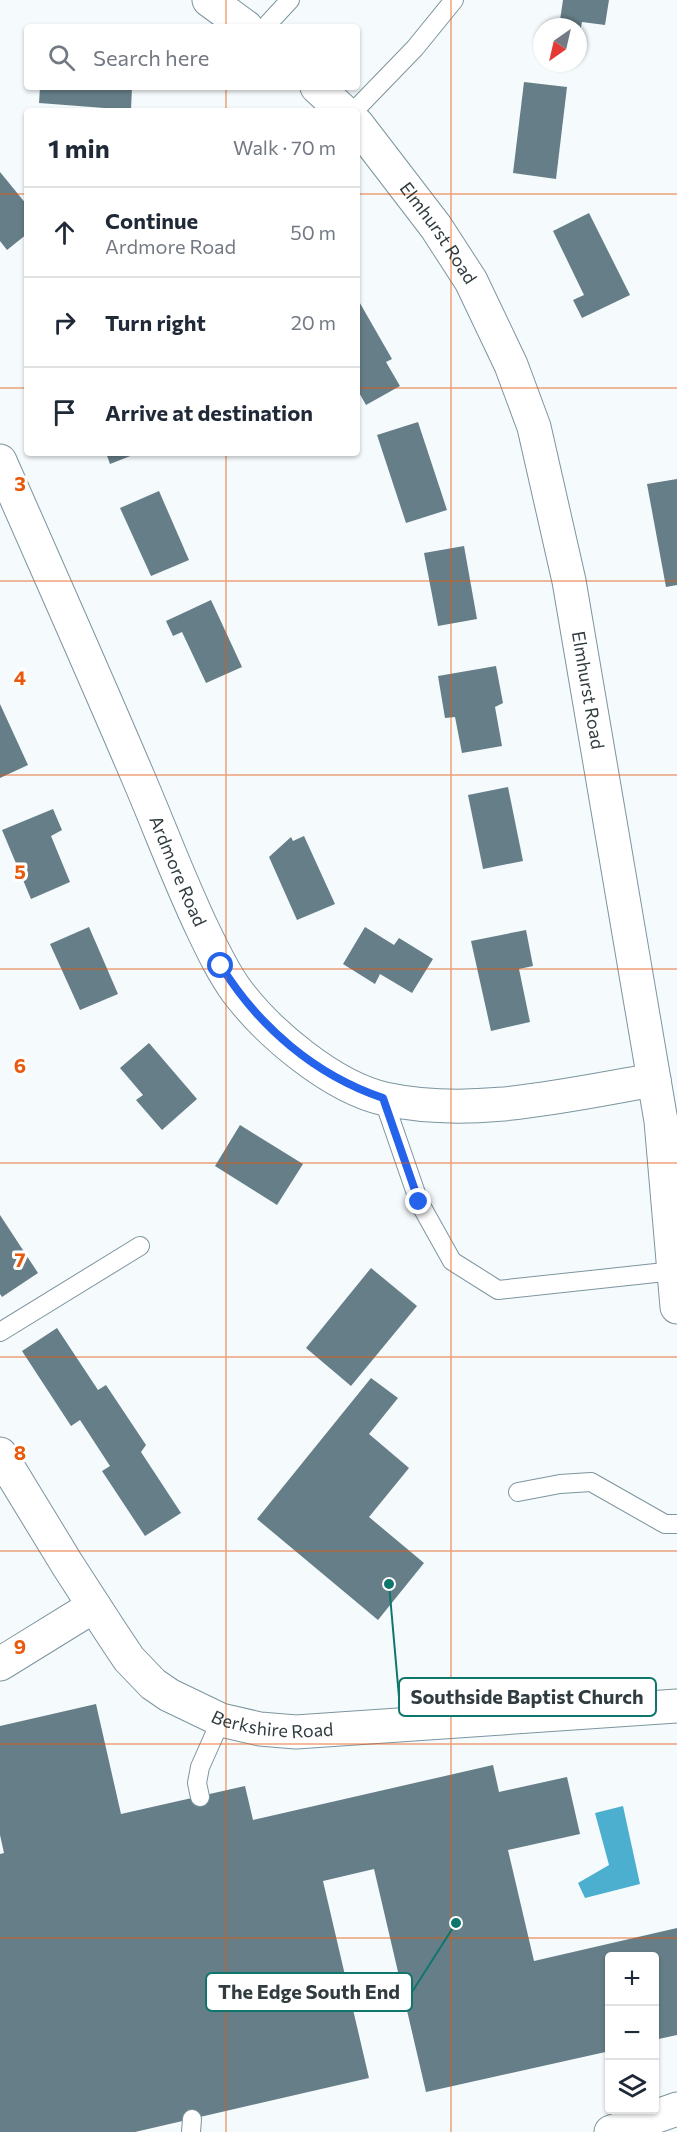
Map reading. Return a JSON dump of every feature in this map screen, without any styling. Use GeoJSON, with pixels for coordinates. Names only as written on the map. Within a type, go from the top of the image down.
{"type":"FeatureCollection","features":[{"type":"Feature","properties":{"kind":"street"},"geometry":{"type":"LineString","coordinates":[[209,0],[242,24]]}},
{"type":"Feature","properties":{"kind":"street"},"geometry":{"type":"LineString","coordinates":[[320,90],[340,108]]}},
{"type":"Feature","properties":{"kind":"street","name":"Elmhurst Road"},"geometry":{"type":"LineString","coordinates":[[360,128],[436,227],[471,281],[511,365],[534,427],[569,581],[661,1121],[677,1307]]}},
{"type":"Feature","properties":{"kind":"street","name":"Ardmore Road"},"geometry":{"type":"LineString","coordinates":[[0,461],[137,775],[184,891],[221,966],[251,1009],[269,1028],[310,1062],[356,1088],[383,1098],[414,1104],[462,1108],[533,1100],[654,1080]]}},
{"type":"Feature","properties":{"kind":"street","name":"Berkshire Road"},"geometry":{"type":"LineString","coordinates":[[0,1454],[129,1659],[153,1684],[169,1695],[221,1720],[260,1729],[296,1732],[677,1706]]}},
{"type":"Feature","properties":{"kind":"street"},"geometry":{"type":"LineString","coordinates":[[0,1664],[94,1606]]}},
{"type":"Feature","properties":{"kind":"street"},"geometry":{"type":"LineString","coordinates":[[611,2132],[677,2109]]}},
{"type":"Feature","properties":{"kind":"lane"},"geometry":{"type":"LineString","coordinates":[[268,24],[290,0]]}},
{"type":"Feature","properties":{"kind":"lane"},"geometry":{"type":"LineString","coordinates":[[357,108],[415,48],[454,0]]}},
{"type":"Feature","properties":{"kind":"lane"},"geometry":{"type":"LineString","coordinates":[[383,1098],[419,1202],[452,1261],[498,1290],[674,1271]]}},
{"type":"Feature","properties":{"kind":"lane"},"geometry":{"type":"LineString","coordinates":[[0,1332],[140,1246]]}},
{"type":"Feature","properties":{"kind":"lane"},"geometry":{"type":"LineString","coordinates":[[518,1492],[560,1484],[591,1482],[665,1524],[677,1524]]}},
{"type":"Feature","properties":{"kind":"lane"},"geometry":{"type":"LineString","coordinates":[[200,1797],[197,1783],[200,1767],[221,1720]]}},
{"type":"Feature","properties":{"kind":"water"},"geometry":{"type":"Polygon","coordinates":[[[623,1806],[640,1884],[585,1898],[578,1883],[609,1865],[595,1813],[623,1806]]]}},
{"type":"Feature","properties":{"kind":"building"},"geometry":{"type":"Polygon","coordinates":[[[563,0],[609,0],[605,25],[587,23],[587,18],[560,18],[563,0]]]}},
{"type":"Feature","properties":{"kind":"building"},"geometry":{"type":"Polygon","coordinates":[[[524,82],[567,87],[556,179],[513,173],[524,82]]]}},
{"type":"Feature","properties":{"kind":"building"},"geometry":{"type":"Polygon","coordinates":[[[40,90],[132,90],[131,108],[39,103],[40,90]]]}},
{"type":"Feature","properties":{"kind":"building"},"geometry":{"type":"Polygon","coordinates":[[[0,172],[24,201],[24,236],[7,250],[0,241],[0,172]]]}},
{"type":"Feature","properties":{"kind":"building"},"geometry":{"type":"Polygon","coordinates":[[[589,213],[630,295],[582,318],[573,300],[584,295],[553,231],[589,213]]]}},
{"type":"Feature","properties":{"kind":"building"},"geometry":{"type":"Polygon","coordinates":[[[360,303],[392,359],[386,362],[400,386],[366,405],[360,394],[360,303]]]}},
{"type":"Feature","properties":{"kind":"building"},"geometry":{"type":"Polygon","coordinates":[[[418,422],[447,510],[406,523],[377,435],[418,422]]]}},
{"type":"Feature","properties":{"kind":"building"},"geometry":{"type":"Polygon","coordinates":[[[107,456],[130,456],[110,464],[107,456]]]}},
{"type":"Feature","properties":{"kind":"building"},"geometry":{"type":"Polygon","coordinates":[[[677,479],[677,585],[666,587],[647,484],[677,479]]]}},
{"type":"Feature","properties":{"kind":"building"},"geometry":{"type":"Polygon","coordinates":[[[159,491],[189,560],[151,576],[120,508],[159,491]]]}},
{"type":"Feature","properties":{"kind":"building"},"geometry":{"type":"Polygon","coordinates":[[[464,546],[477,619],[438,626],[424,553],[464,546]]]}},
{"type":"Feature","properties":{"kind":"building"},"geometry":{"type":"Polygon","coordinates":[[[211,600],[242,667],[206,683],[182,632],[173,636],[166,621],[211,600]]]}},
{"type":"Feature","properties":{"kind":"building"},"geometry":{"type":"Polygon","coordinates":[[[496,666],[503,703],[495,707],[502,746],[462,753],[455,717],[445,718],[438,676],[496,666]]]}},
{"type":"Feature","properties":{"kind":"building"},"geometry":{"type":"Polygon","coordinates":[[[0,704],[28,765],[0,778],[0,704]]]}},
{"type":"Feature","properties":{"kind":"building"},"geometry":{"type":"Polygon","coordinates":[[[508,787],[523,861],[483,869],[468,795],[508,787]]]}},
{"type":"Feature","properties":{"kind":"building"},"geometry":{"type":"Polygon","coordinates":[[[53,809],[62,830],[51,836],[70,882],[31,899],[2,830],[53,809]]]}},
{"type":"Feature","properties":{"kind":"building"},"geometry":{"type":"Polygon","coordinates":[[[304,836],[335,904],[297,920],[269,857],[291,837],[293,841],[304,836]]]}},
{"type":"Feature","properties":{"kind":"building"},"geometry":{"type":"Polygon","coordinates":[[[89,927],[118,994],[80,1010],[50,944],[89,927]]]}},
{"type":"Feature","properties":{"kind":"building"},"geometry":{"type":"Polygon","coordinates":[[[365,927],[394,945],[399,938],[433,959],[412,993],[380,974],[375,984],[343,964],[365,927]]]}},
{"type":"Feature","properties":{"kind":"building"},"geometry":{"type":"Polygon","coordinates":[[[526,930],[533,966],[519,969],[530,1022],[491,1031],[471,941],[526,930]]]}},
{"type":"Feature","properties":{"kind":"building"},"geometry":{"type":"Polygon","coordinates":[[[149,1043],[197,1099],[162,1130],[136,1100],[143,1095],[120,1068],[149,1043]]]}},
{"type":"Feature","properties":{"kind":"building"},"geometry":{"type":"Polygon","coordinates":[[[240,1125],[303,1164],[277,1205],[215,1166],[240,1125]]]}},
{"type":"Feature","properties":{"kind":"building"},"geometry":{"type":"Polygon","coordinates":[[[0,1215],[38,1273],[2,1297],[0,1294],[0,1215]]]}},
{"type":"Feature","properties":{"kind":"building"},"geometry":{"type":"Polygon","coordinates":[[[371,1268],[417,1306],[351,1386],[306,1348],[371,1268]]]}},
{"type":"Feature","properties":{"kind":"building"},"geometry":{"type":"Polygon","coordinates":[[[57,1328],[98,1390],[106,1385],[146,1445],[141,1452],[181,1513],[145,1536],[102,1471],[110,1466],[80,1420],[71,1426],[22,1351],[57,1328]]]}},
{"type":"Feature","properties":{"kind":"building"},"geometry":{"type":"Polygon","coordinates":[[[371,1378],[398,1398],[369,1434],[409,1468],[369,1517],[424,1563],[378,1620],[257,1519],[371,1378]]]}},
{"type":"Feature","properties":{"kind":"building"},"geometry":{"type":"Polygon","coordinates":[[[96,1704],[121,1814],[245,1786],[253,1820],[493,1765],[499,1792],[567,1777],[580,1834],[508,1850],[534,1961],[677,1928],[677,2035],[659,2039],[659,1952],[605,1952],[605,2052],[426,2092],[374,1869],[323,1881],[369,2078],[135,2132],[0,2132],[0,1854],[4,1853],[0,1835],[0,1726],[96,1704]]]}},
{"type":"Feature","properties":{"kind":"place","name":"Southside Baptist Church"},"geometry":{"type":"Point","coordinates":[389,1584]}},
{"type":"Feature","properties":{"kind":"place","name":"The Edge South End"},"geometry":{"type":"Point","coordinates":[456,1923]}},
{"type":"Feature","properties":{"kind":"route"},"geometry":{"type":"LineString","coordinates":[[221,966],[251,1009],[269,1028],[310,1062],[356,1088],[383,1098],[419,1202]]}}]}
